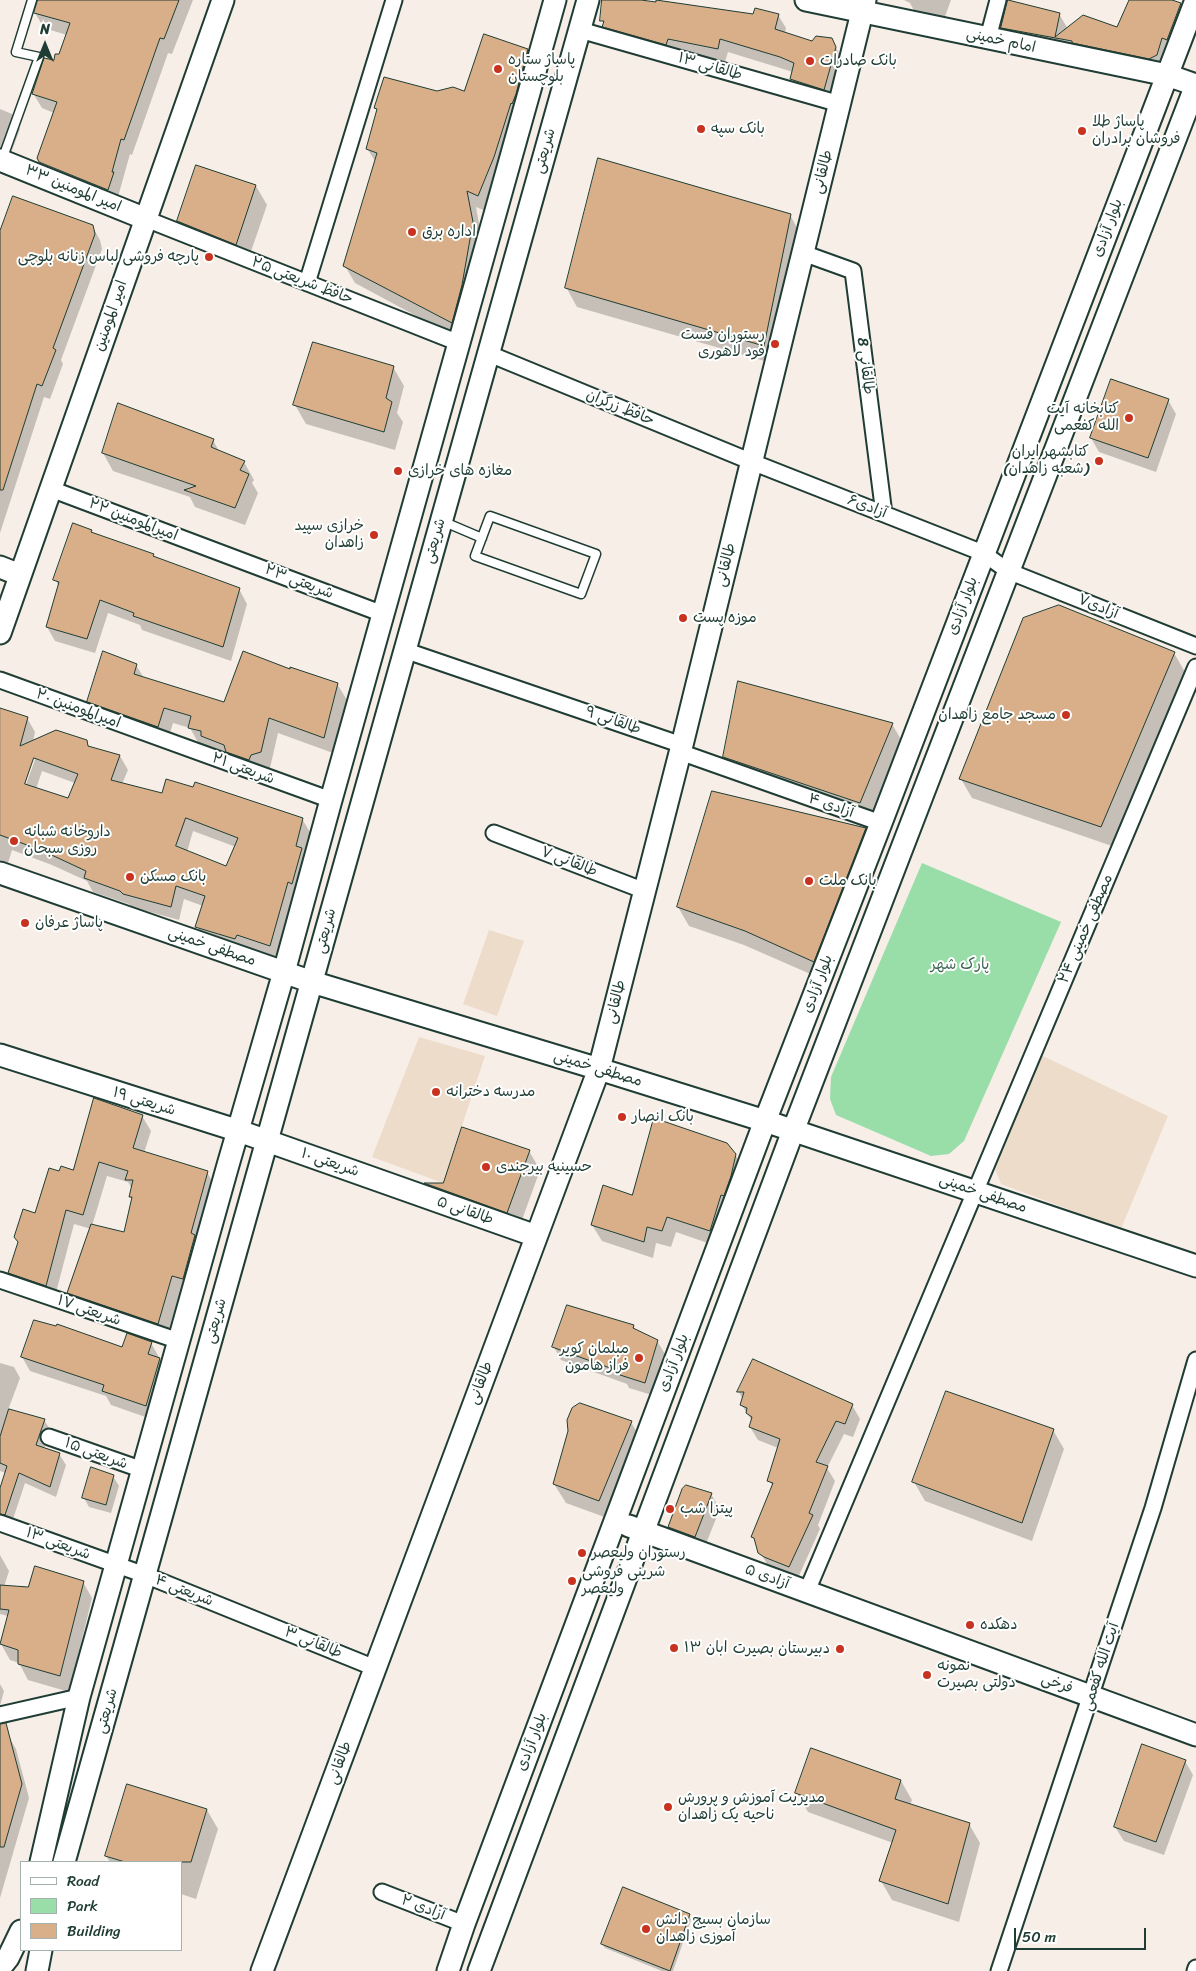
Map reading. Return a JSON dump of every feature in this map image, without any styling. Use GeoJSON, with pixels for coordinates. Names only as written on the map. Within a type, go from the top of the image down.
{"type":"FeatureCollection","features":[{"type":"Feature","properties":{"kind":"main road","name":"امیر المومنین"},"geometry":{"type":"LineString","coordinates":[[0,632],[223,0]]}},
{"type":"Feature","properties":{"kind":"main road","name":"شریعتی"},"geometry":{"type":"LineString","coordinates":[[41,1861],[79,1697],[284,972],[555,0]]}},
{"type":"Feature","properties":{"kind":"main road","name":"شریعتی"},"geometry":{"type":"LineString","coordinates":[[64,1861],[588,0]]}},
{"type":"Feature","properties":{"kind":"main road","name":"امام خمینی"},"geometry":{"type":"LineString","coordinates":[[806,0],[864,6],[988,38],[1166,75],[1196,85]]}},
{"type":"Feature","properties":{"kind":"main road","name":"بلوار آزادی"},"geometry":{"type":"LineString","coordinates":[[448,1971],[765,1121],[1196,0]]}},
{"type":"Feature","properties":{"kind":"main road","name":"طالقانی"},"geometry":{"type":"LineString","coordinates":[[262,1971],[599,1069],[681,749],[864,6]]}},
{"type":"Feature","properties":{"kind":"main road","name":"بلوار آزادی"},"geometry":{"type":"LineString","coordinates":[[479,1971],[793,1130],[1196,85]]}},
{"type":"Feature","properties":{"kind":"main road","name":"امیر المومنین ۳۳"},"geometry":{"type":"LineString","coordinates":[[1,160],[146,219]]}},
{"type":"Feature","properties":{"kind":"main road"},"geometry":{"type":"LineString","coordinates":[[1113,214],[1142,226]]}},
{"type":"Feature","properties":{"kind":"main road"},"geometry":{"type":"LineString","coordinates":[[0,567],[20,575]]}},
{"type":"Feature","properties":{"kind":"main road","name":"مصطفی خمینی"},"geometry":{"type":"LineString","coordinates":[[0,873],[312,982],[765,1121],[1196,1266]]}},
{"type":"Feature","properties":{"kind":"main road","name":"شریعتی ۱۹"},"geometry":{"type":"LineString","coordinates":[[0,1055],[267,1141]]}},
{"type":"Feature","properties":{"kind":"main road","name":"شریعتی ۱۰"},"geometry":{"type":"LineString","coordinates":[[267,1141],[394,1186]]}},
{"type":"Feature","properties":{"kind":"main road","name":"طالقانی ۵"},"geometry":{"type":"LineString","coordinates":[[394,1186],[536,1236]]}},
{"type":"Feature","properties":{"kind":"main road","name":"آزادی ۵"},"geometry":{"type":"LineString","coordinates":[[615,1520],[918,1632]]}},
{"type":"Feature","properties":{"kind":"main road","name":"فرخی"},"geometry":{"type":"LineString","coordinates":[[918,1632],[1196,1735]]}},
{"type":"Feature","properties":{"kind":"main road"},"geometry":{"type":"LineString","coordinates":[[0,1968],[8,1958],[20,1934]]}},
{"type":"Feature","properties":{"kind":"main road"},"geometry":{"type":"LineString","coordinates":[[37,1971],[41,1951]]}},
{"type":"Feature","properties":{"kind":"street"},"geometry":{"type":"LineString","coordinates":[[306,283],[394,0]]}},
{"type":"Feature","properties":{"kind":"street"},"geometry":{"type":"LineString","coordinates":[[988,38],[998,0]]}},
{"type":"Feature","properties":{"kind":"street","name":"طالقانی ۱۳"},"geometry":{"type":"LineString","coordinates":[[580,30],[840,104]]}},
{"type":"Feature","properties":{"kind":"street","name":"حافظ شریعتی ۲۵"},"geometry":{"type":"LineString","coordinates":[[146,219],[459,342]]}},
{"type":"Feature","properties":{"kind":"street","name":"طالقانی 8"},"geometry":{"type":"LineString","coordinates":[[803,253],[853,271],[884,514]]}},
{"type":"Feature","properties":{"kind":"street","name":"حافظ زرگران"},"geometry":{"type":"LineString","coordinates":[[488,353],[752,462]]}},
{"type":"Feature","properties":{"kind":"street","name":"آزادی۶"},"geometry":{"type":"LineString","coordinates":[[752,462],[983,553],[1008,571]]}},
{"type":"Feature","properties":{"kind":"street","name":"امیرالمومنین ۲۲"},"geometry":{"type":"LineString","coordinates":[[51,489],[215,551]]}},
{"type":"Feature","properties":{"kind":"street","name":"شریعتی ۲۳"},"geometry":{"type":"LineString","coordinates":[[215,551],[383,614]]}},
{"type":"Feature","properties":{"kind":"street","name":"آزادی۷"},"geometry":{"type":"LineString","coordinates":[[1008,571],[1192,644]]}},
{"type":"Feature","properties":{"kind":"street","name":"طالقانی ۹"},"geometry":{"type":"LineString","coordinates":[[404,650],[543,698],[780,788]]}},
{"type":"Feature","properties":{"kind":"street","name":"مصطفی خمینی ۲۴"},"geometry":{"type":"LineString","coordinates":[[807,1591],[1196,667]]}},
{"type":"Feature","properties":{"kind":"street","name":"امیرالمومنین ۲۰"},"geometry":{"type":"LineString","coordinates":[[0,680],[156,737]]}},
{"type":"Feature","properties":{"kind":"street","name":"شریعتی ۲۱"},"geometry":{"type":"LineString","coordinates":[[156,737],[331,800]]}},
{"type":"Feature","properties":{"kind":"street","name":"آزادی ۴"},"geometry":{"type":"LineString","coordinates":[[780,788],[881,823]]}},
{"type":"Feature","properties":{"kind":"street","name":"طالقانی ۷"},"geometry":{"type":"LineString","coordinates":[[494,833],[644,890]]}},
{"type":"Feature","properties":{"kind":"street","name":"شریعتی ۱۷"},"geometry":{"type":"LineString","coordinates":[[0,1280],[179,1342]]}},
{"type":"Feature","properties":{"kind":"street","name":"آیت الله کفعمی"},"geometry":{"type":"LineString","coordinates":[[999,1971],[1153,1508],[1196,1360]]}},
{"type":"Feature","properties":{"kind":"street","name":"شریعتی ۱۵"},"geometry":{"type":"LineString","coordinates":[[49,1437],[143,1470]]}},
{"type":"Feature","properties":{"kind":"street","name":"شریعتی ۱۳"},"geometry":{"type":"LineString","coordinates":[[0,1524],[116,1565]]}},
{"type":"Feature","properties":{"kind":"street","name":"شریعتی ۴"},"geometry":{"type":"LineString","coordinates":[[116,1565],[252,1618]]}},
{"type":"Feature","properties":{"kind":"street","name":"طالقانی ۳"},"geometry":{"type":"LineString","coordinates":[[252,1618],[375,1668]]}},
{"type":"Feature","properties":{"kind":"street"},"geometry":{"type":"LineString","coordinates":[[0,1715],[79,1697]]}},
{"type":"Feature","properties":{"kind":"street","name":"آزادی ۲"},"geometry":{"type":"LineString","coordinates":[[382,1892],[464,1924]]}},
{"type":"Feature","properties":{"kind":"lane"},"geometry":{"type":"LineString","coordinates":[[1,160],[39,56],[16,52],[32,0]]}},
{"type":"Feature","properties":{"kind":"lane"},"geometry":{"type":"LineString","coordinates":[[490,516],[596,554],[581,594],[475,556],[482,538],[490,516]]}},
{"type":"Feature","properties":{"kind":"lane"},"geometry":{"type":"LineString","coordinates":[[440,521],[482,538]]}},
{"type":"Feature","properties":{"kind":"shaded area"},"geometry":{"type":"Polygon","coordinates":[[[489,930],[524,941],[497,1016],[463,1004],[489,930]]]}},
{"type":"Feature","properties":{"kind":"shaded area","name":"مدرسه دخترانه"},"geometry":{"type":"Polygon","coordinates":[[[419,1037],[485,1056],[443,1183],[372,1157],[419,1037]]]}},
{"type":"Feature","properties":{"kind":"shaded area"},"geometry":{"type":"Polygon","coordinates":[[[1041,1055],[1168,1116],[1121,1229],[1001,1184],[995,1169],[1041,1055]]]}},
{"type":"Feature","properties":{"kind":"green space","name":"پارک شهر"},"geometry":{"type":"Polygon","coordinates":[[[922,863],[1061,922],[964,1141],[949,1154],[931,1156],[836,1115],[830,1099],[831,1077],[922,863]]]}},
{"type":"Feature","properties":{"kind":"building"},"geometry":{"type":"Polygon","coordinates":[[[38,0],[179,0],[164,39],[160,38],[124,140],[121,139],[108,190],[39,162],[37,158],[57,102],[32,94],[44,58],[54,60],[55,54],[59,54],[70,23],[34,13],[38,0]]]}},
{"type":"Feature","properties":{"kind":"building"},"geometry":{"type":"Polygon","coordinates":[[[602,0],[656,2],[656,0],[753,14],[755,8],[779,14],[775,29],[812,41],[816,36],[832,38],[836,47],[824,90],[790,79],[794,63],[720,39],[718,49],[668,39],[666,45],[602,27],[604,21],[600,21],[602,0]]]}},
{"type":"Feature","properties":{"kind":"building"},"geometry":{"type":"Polygon","coordinates":[[[1008,0],[1060,13],[1055,37],[1083,15],[1117,27],[1129,0],[1172,0],[1181,3],[1167,40],[1162,38],[1157,55],[1149,59],[1072,43],[1072,41],[1001,28],[1008,0]]]}},
{"type":"Feature","properties":{"kind":"building"},"geometry":{"type":"Polygon","coordinates":[[[484,34],[528,49],[516,94],[511,103],[494,157],[478,196],[467,191],[473,222],[462,285],[452,323],[343,266],[377,153],[366,149],[377,109],[374,108],[384,77],[437,91],[453,87],[464,91],[484,34]]]}},
{"type":"Feature","properties":{"kind":"building"},"geometry":{"type":"Polygon","coordinates":[[[598,158],[791,214],[764,346],[565,288],[598,158]]]}},
{"type":"Feature","properties":{"kind":"building"},"geometry":{"type":"Polygon","coordinates":[[[196,165],[256,185],[236,245],[177,221],[196,165]]]}},
{"type":"Feature","properties":{"kind":"building"},"geometry":{"type":"Polygon","coordinates":[[[13,196],[93,225],[95,234],[53,348],[56,350],[42,386],[37,384],[3,490],[0,490],[0,231],[13,196]]]}},
{"type":"Feature","properties":{"kind":"building"},"geometry":{"type":"Polygon","coordinates":[[[313,342],[394,366],[386,398],[392,402],[384,432],[293,405],[313,342]]]}},
{"type":"Feature","properties":{"kind":"building","name":"کتابخانه آیت الله کفعمی"},"geometry":{"type":"Polygon","coordinates":[[[1111,379],[1169,399],[1148,458],[1090,438],[1111,379]]]}},
{"type":"Feature","properties":{"kind":"building"},"geometry":{"type":"Polygon","coordinates":[[[118,403],[214,439],[211,447],[245,461],[240,470],[249,474],[235,508],[184,490],[196,486],[102,453],[118,403]]]}},
{"type":"Feature","properties":{"kind":"building"},"geometry":{"type":"Polygon","coordinates":[[[73,523],[92,530],[91,532],[154,554],[153,556],[240,588],[223,647],[133,616],[134,613],[100,600],[87,639],[46,627],[59,582],[53,580],[73,523]]]}},
{"type":"Feature","properties":{"kind":"building","name":"مسجد جامع زاهدان"},"geometry":{"type":"Polygon","coordinates":[[[1059,605],[1175,652],[1101,827],[959,779],[1023,618],[1059,605]]]}},
{"type":"Feature","properties":{"kind":"building"},"geometry":{"type":"Polygon","coordinates":[[[103,651],[137,664],[134,674],[224,702],[243,651],[290,669],[290,667],[338,683],[324,738],[269,718],[261,752],[251,755],[249,760],[226,752],[224,745],[201,736],[201,731],[188,728],[191,716],[164,708],[158,727],[87,702],[103,651]]]}},
{"type":"Feature","properties":{"kind":"building"},"geometry":{"type":"Polygon","coordinates":[[[738,681],[893,723],[860,803],[723,757],[738,681]]]}},
{"type":"Feature","properties":{"kind":"building"},"geometry":{"type":"Polygon","coordinates":[[[0,708],[28,717],[20,746],[56,730],[87,740],[88,746],[120,755],[111,780],[162,793],[166,779],[193,787],[195,782],[303,818],[296,846],[302,848],[292,884],[288,882],[270,946],[237,935],[235,939],[195,927],[205,896],[176,886],[171,907],[123,894],[120,891],[84,878],[86,871],[43,851],[0,835],[0,708]],[[34,758],[25,784],[68,798],[78,774],[34,758]],[[186,818],[176,846],[226,866],[238,838],[186,818]]]}},
{"type":"Feature","properties":{"kind":"building"},"geometry":{"type":"Polygon","coordinates":[[[712,791],[866,828],[814,962],[745,931],[677,907],[712,791]]]}},
{"type":"Feature","properties":{"kind":"building"},"geometry":{"type":"Polygon","coordinates":[[[94,1098],[143,1115],[133,1148],[208,1171],[191,1233],[195,1235],[183,1279],[172,1276],[158,1324],[67,1293],[91,1224],[124,1232],[132,1197],[129,1197],[133,1180],[125,1180],[128,1171],[99,1162],[83,1215],[66,1210],[46,1286],[8,1273],[18,1242],[14,1237],[23,1209],[35,1213],[49,1168],[59,1171],[61,1166],[73,1170],[94,1098]]]}},
{"type":"Feature","properties":{"kind":"building"},"geometry":{"type":"Polygon","coordinates":[[[654,1118],[727,1143],[736,1154],[731,1176],[724,1196],[721,1195],[710,1231],[667,1217],[662,1231],[647,1227],[644,1242],[591,1225],[603,1185],[632,1195],[654,1118]]]}},
{"type":"Feature","properties":{"kind":"building","name":"حسینیه بیرجندی"},"geometry":{"type":"Polygon","coordinates":[[[462,1127],[530,1150],[507,1213],[424,1183],[443,1183],[462,1127]]]}},
{"type":"Feature","properties":{"kind":"building"},"geometry":{"type":"Polygon","coordinates":[[[567,1305],[634,1325],[633,1328],[658,1340],[645,1383],[620,1375],[621,1372],[552,1347],[567,1305]]]}},
{"type":"Feature","properties":{"kind":"building"},"geometry":{"type":"Polygon","coordinates":[[[34,1320],[56,1326],[57,1324],[122,1347],[127,1333],[152,1342],[148,1354],[160,1358],[146,1406],[102,1391],[104,1385],[21,1357],[34,1320]]]}},
{"type":"Feature","properties":{"kind":"building"},"geometry":{"type":"Polygon","coordinates":[[[753,1359],[853,1404],[845,1424],[836,1421],[816,1462],[828,1466],[809,1513],[813,1515],[789,1567],[758,1553],[754,1538],[751,1537],[773,1483],[767,1481],[780,1439],[749,1427],[752,1417],[746,1413],[747,1408],[740,1405],[744,1392],[737,1392],[753,1359]]]}},
{"type":"Feature","properties":{"kind":"building"},"geometry":{"type":"Polygon","coordinates":[[[946,1391],[1054,1429],[1022,1523],[912,1482],[946,1391]]]}},
{"type":"Feature","properties":{"kind":"building"},"geometry":{"type":"Polygon","coordinates":[[[580,1403],[632,1421],[599,1501],[553,1484],[568,1431],[567,1420],[572,1408],[580,1403]]]}},
{"type":"Feature","properties":{"kind":"building"},"geometry":{"type":"Polygon","coordinates":[[[9,1409],[45,1419],[36,1445],[60,1453],[50,1487],[19,1473],[5,1515],[0,1514],[0,1488],[7,1466],[0,1463],[0,1437],[9,1409]]]}},
{"type":"Feature","properties":{"kind":"building"},"geometry":{"type":"Polygon","coordinates":[[[91,1467],[114,1475],[106,1505],[82,1498],[91,1467]]]}},
{"type":"Feature","properties":{"kind":"building"},"geometry":{"type":"Polygon","coordinates":[[[686,1485],[712,1493],[695,1537],[668,1527],[682,1489],[686,1485]]]}},
{"type":"Feature","properties":{"kind":"building"},"geometry":{"type":"Polygon","coordinates":[[[35,1566],[84,1581],[60,1676],[18,1664],[18,1650],[0,1644],[9,1610],[0,1609],[0,1585],[28,1587],[35,1566]]]}},
{"type":"Feature","properties":{"kind":"building"},"geometry":{"type":"Polygon","coordinates":[[[6,1723],[22,1784],[4,1847],[0,1847],[0,1724],[6,1723]]]}},
{"type":"Feature","properties":{"kind":"building"},"geometry":{"type":"Polygon","coordinates":[[[1142,1744],[1186,1760],[1156,1842],[1114,1827],[1142,1744]]]}},
{"type":"Feature","properties":{"kind":"building"},"geometry":{"type":"Polygon","coordinates":[[[811,1748],[901,1780],[895,1799],[970,1823],[948,1904],[879,1881],[896,1830],[795,1793],[811,1748]]]}},
{"type":"Feature","properties":{"kind":"building"},"geometry":{"type":"Polygon","coordinates":[[[127,1784],[207,1809],[191,1862],[122,1861],[105,1856],[127,1784]]]}},
{"type":"Feature","properties":{"kind":"building","name":"سازمان بسیج دانش آموزی زاهدان"},"geometry":{"type":"Polygon","coordinates":[[[623,1887],[690,1914],[670,1971],[601,1944],[623,1887]]]}},
{"type":"Feature","properties":{"kind":"place","name":"بانک صادرات"},"geometry":{"type":"Point","coordinates":[810,61]}},
{"type":"Feature","properties":{"kind":"place","name":"پاساژ ستاره بلوچستان"},"geometry":{"type":"Point","coordinates":[498,69]}},
{"type":"Feature","properties":{"kind":"place","name":"بانک سپه"},"geometry":{"type":"Point","coordinates":[701,129]}},
{"type":"Feature","properties":{"kind":"place","name":"پاساژ طلا فروشان برادران"},"geometry":{"type":"Point","coordinates":[1082,131]}},
{"type":"Feature","properties":{"kind":"place","name":"اداره برق"},"geometry":{"type":"Point","coordinates":[412,232]}},
{"type":"Feature","properties":{"kind":"place","name":"پارچه فروشی لباس زنانه بلوچی"},"geometry":{"type":"Point","coordinates":[209,257]}},
{"type":"Feature","properties":{"kind":"place","name":"رستوران فست فود لاهوری"},"geometry":{"type":"Point","coordinates":[775,344]}},
{"type":"Feature","properties":{"kind":"place","name":"کتابخانه آیت الله کفعمی"},"geometry":{"type":"Point","coordinates":[1129,418]}},
{"type":"Feature","properties":{"kind":"place","name":"کتابشهر ایران (شعبه زاهدان)"},"geometry":{"type":"Point","coordinates":[1099,461]}},
{"type":"Feature","properties":{"kind":"place","name":"مغازه های خرازی"},"geometry":{"type":"Point","coordinates":[398,471]}},
{"type":"Feature","properties":{"kind":"place","name":"خرازی سپید زاهدان"},"geometry":{"type":"Point","coordinates":[374,535]}},
{"type":"Feature","properties":{"kind":"place","name":"موزه پست"},"geometry":{"type":"Point","coordinates":[683,618]}},
{"type":"Feature","properties":{"kind":"place","name":"مسجد جامع زاهدان"},"geometry":{"type":"Point","coordinates":[1066,715]}},
{"type":"Feature","properties":{"kind":"place","name":"داروخانه شبانه روزی سبحان"},"geometry":{"type":"Point","coordinates":[14,841]}},
{"type":"Feature","properties":{"kind":"place","name":"بانک مسکن"},"geometry":{"type":"Point","coordinates":[130,877]}},
{"type":"Feature","properties":{"kind":"place","name":"بانک ملت"},"geometry":{"type":"Point","coordinates":[809,881]}},
{"type":"Feature","properties":{"kind":"place","name":"پاساژ عرفان"},"geometry":{"type":"Point","coordinates":[25,923]}},
{"type":"Feature","properties":{"kind":"place","name":"مدرسه دخترانه"},"geometry":{"type":"Point","coordinates":[436,1092]}},
{"type":"Feature","properties":{"kind":"place","name":"بانک انصار"},"geometry":{"type":"Point","coordinates":[622,1117]}},
{"type":"Feature","properties":{"kind":"place","name":"حسینیه بیرجندی"},"geometry":{"type":"Point","coordinates":[486,1167]}},
{"type":"Feature","properties":{"kind":"place","name":"مبلمان کویر فراز هامون"},"geometry":{"type":"Point","coordinates":[639,1358]}},
{"type":"Feature","properties":{"kind":"place","name":"پیتزا شب"},"geometry":{"type":"Point","coordinates":[670,1509]}},
{"type":"Feature","properties":{"kind":"place","name":"رستوران ولیعصر"},"geometry":{"type":"Point","coordinates":[582,1553]}},
{"type":"Feature","properties":{"kind":"place","name":"شرینی فروشی ولیعصر"},"geometry":{"type":"Point","coordinates":[572,1581]}},
{"type":"Feature","properties":{"kind":"place","name":"دهکده"},"geometry":{"type":"Point","coordinates":[970,1625]}},
{"type":"Feature","properties":{"kind":"place","name":"۱۳ ابان"},"geometry":{"type":"Point","coordinates":[674,1648]}},
{"type":"Feature","properties":{"kind":"place","name":"دبیرستان بصیرت"},"geometry":{"type":"Point","coordinates":[840,1649]}},
{"type":"Feature","properties":{"kind":"place","name":"نمونه دولتی بصیرت"},"geometry":{"type":"Point","coordinates":[927,1675]}},
{"type":"Feature","properties":{"kind":"place","name":"مدیریت آموزش و پرورش ناحیه یک زاهدان"},"geometry":{"type":"Point","coordinates":[668,1807]}},
{"type":"Feature","properties":{"kind":"place","name":"سازمان بسیج دانش آموزی زاهدان"},"geometry":{"type":"Point","coordinates":[646,1929]}}]}
